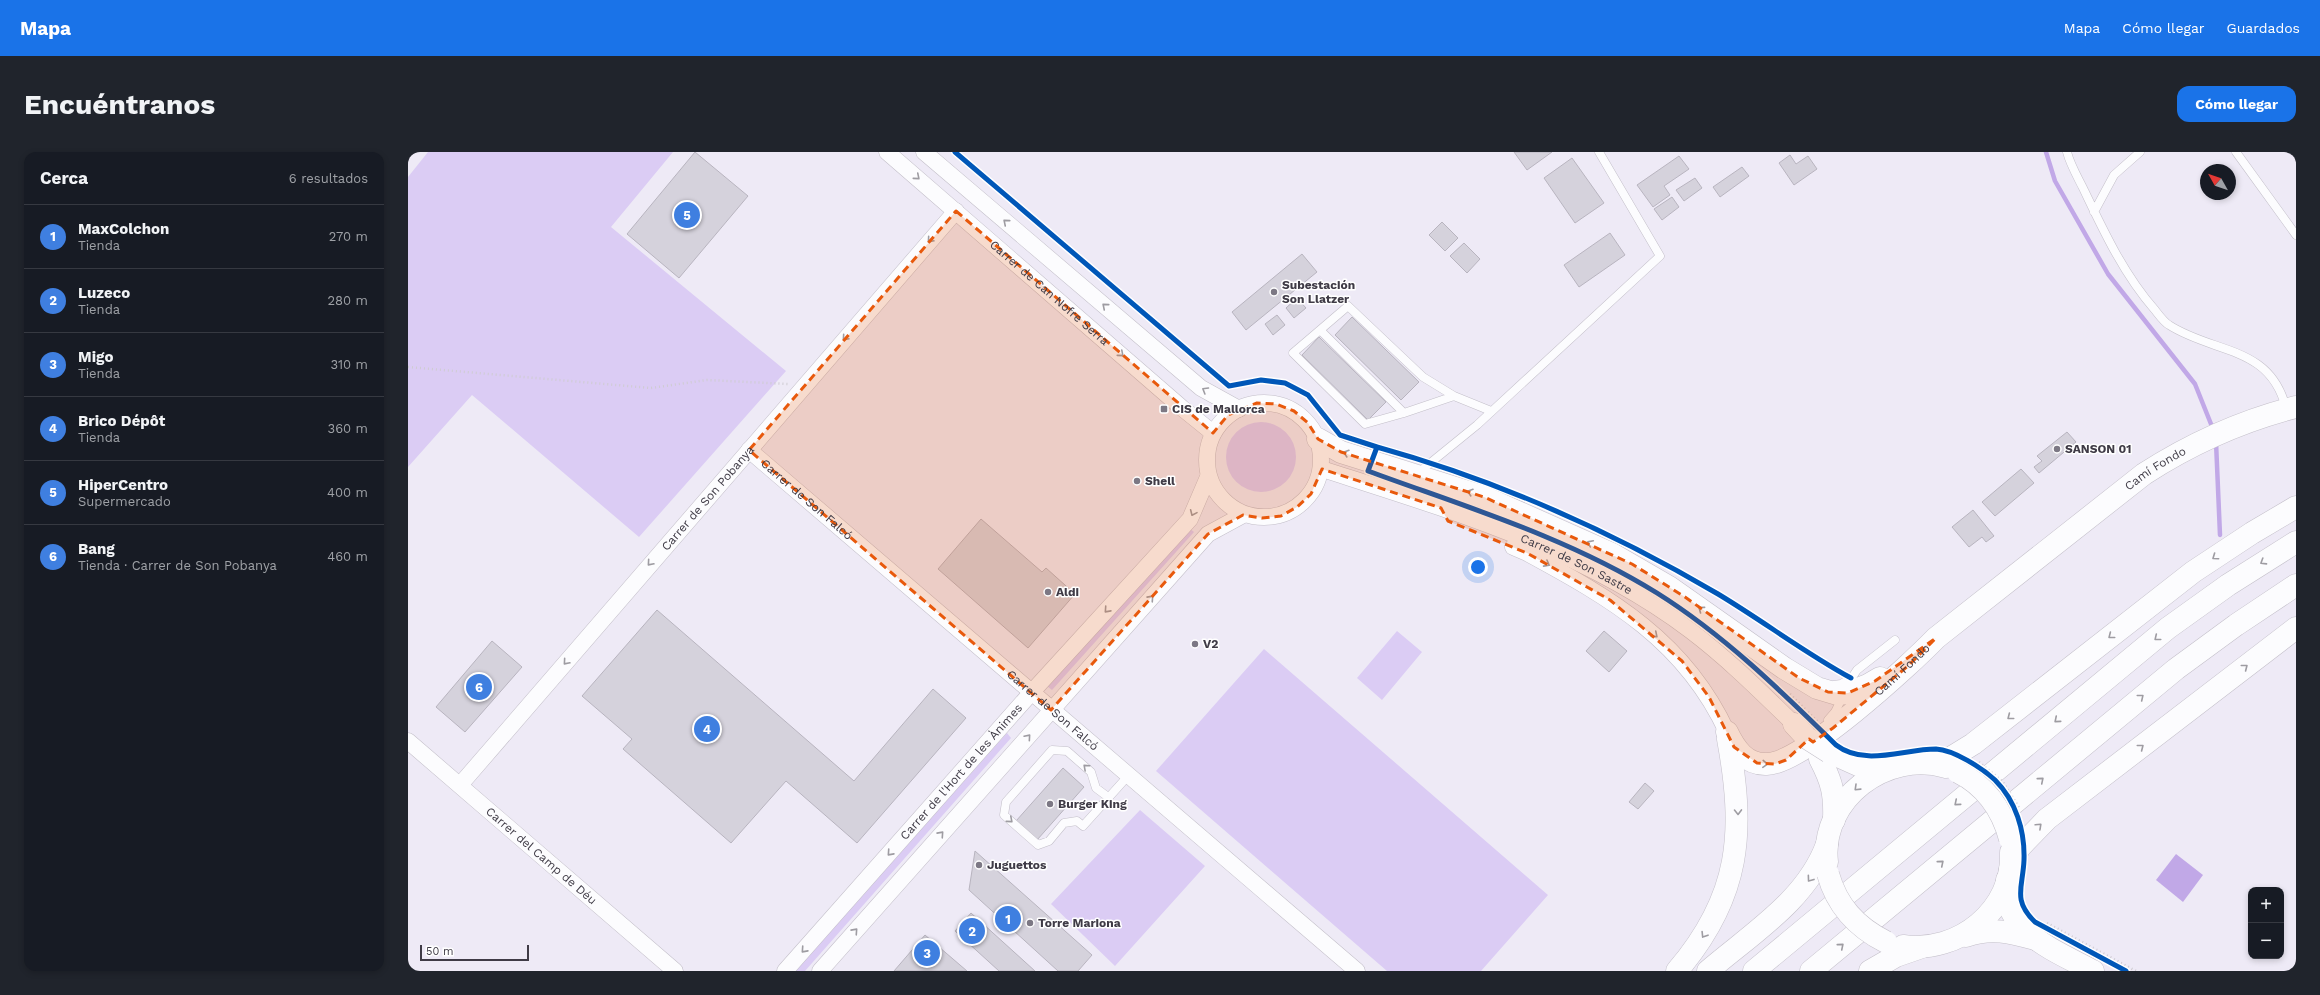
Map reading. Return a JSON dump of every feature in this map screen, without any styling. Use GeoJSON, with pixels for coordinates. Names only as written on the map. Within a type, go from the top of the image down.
{"type":"FeatureCollection","features":[{"type":"Feature","properties":{"kind":"main road","name":"Camí Fondo"},"geometry":{"type":"LineString","coordinates":[[1727,732],[1741,754],[1756,763],[1775,764],[1808,730],[1833,728],[1908,666],[1936,638],[2128,486],[2180,452],[2239,424],[2291,408]]}},
{"type":"Feature","properties":{"kind":"main road"},"geometry":{"type":"LineString","coordinates":[[1318,439],[1341,452],[1484,497],[1591,544],[1669,586],[1784,668],[1817,688],[1832,693],[1847,686],[1857,690],[1875,681],[1936,638]]}},
{"type":"Feature","properties":{"kind":"main road"},"geometry":{"type":"LineString","coordinates":[[1708,971],[1780,910],[1807,884],[1820,862],[1834,820],[1842,805],[1853,791],[1873,775],[1890,767],[1904,764],[1928,763],[1940,765],[1961,763],[2015,713],[2193,572],[2246,537],[2296,508]]}},
{"type":"Feature","properties":{"kind":"main road"},"geometry":{"type":"LineString","coordinates":[[1754,971],[2168,628],[2228,585],[2296,542]]}},
{"type":"Feature","properties":{"kind":"main road"},"geometry":{"type":"LineString","coordinates":[[1811,971],[2176,669],[2236,624],[2296,585]]}},
{"type":"Feature","properties":{"kind":"main road"},"geometry":{"type":"LineString","coordinates":[[1963,936],[1990,914],[2021,845],[2047,819],[2296,628]]}},
{"type":"Feature","properties":{"kind":"main road"},"geometry":{"type":"LineString","coordinates":[[1817,688],[1829,700],[1831,708],[1808,730],[1824,756],[1835,798],[1834,820]]}},
{"type":"Feature","properties":{"kind":"main road"},"geometry":{"type":"LineString","coordinates":[[1677,971],[1713,921],[1732,870],[1737,838],[1737,794],[1727,732]]}},
{"type":"Feature","properties":{"kind":"main road"},"geometry":{"type":"LineString","coordinates":[[1824,756],[1858,765],[1890,767]]}},
{"type":"Feature","properties":{"kind":"main road"},"geometry":{"type":"LineString","coordinates":[[1961,763],[1992,798],[2002,816],[2010,839],[2009,874],[2006,894],[2011,911],[2022,926],[2039,928],[2092,971]]}},
{"type":"Feature","properties":{"kind":"main road"},"geometry":{"type":"LineString","coordinates":[[1827,844],[1828,874],[1835,893],[1848,914],[1861,927],[1886,942],[1904,946],[1922,947],[1944,944],[1963,936],[1993,930],[2039,928]]}},
{"type":"Feature","properties":{"kind":"main road"},"geometry":{"type":"LineString","coordinates":[[1870,971],[1896,956],[1922,947]]}},
{"type":"Feature","properties":{"kind":"street","name":"Carrer de Can Nofre Serra"},"geometry":{"type":"LineString","coordinates":[[887,152],[1182,408],[1213,432]]}},
{"type":"Feature","properties":{"kind":"street","name":"Carrer de Can Nofre Serra"},"geometry":{"type":"LineString","coordinates":[[924,152],[1201,388],[1239,408]]}},
{"type":"Feature","properties":{"kind":"street","name":"Carrer de Son Pobanya"},"geometry":{"type":"LineString","coordinates":[[460,785],[956,211]]}},
{"type":"Feature","properties":{"kind":"street"},"geometry":{"type":"LineString","coordinates":[[1257,403],[1276,404],[1288,408],[1308,423],[1318,439],[1322,469],[1311,494],[1298,507],[1274,517],[1262,518],[1243,515],[1228,506],[1216,493],[1208,477],[1207,454],[1213,432],[1224,419],[1239,408],[1257,403]]}},
{"type":"Feature","properties":{"kind":"street","name":"Carrer de Son Falcó"},"geometry":{"type":"LineString","coordinates":[[749,450],[1017,678],[1031,693],[1357,971]]}},
{"type":"Feature","properties":{"kind":"street","name":"Carrer de Son Sastre"},"geometry":{"type":"LineString","coordinates":[[1322,469],[1441,508],[1556,553],[1640,597],[1691,631],[1808,730]]}},
{"type":"Feature","properties":{"kind":"street","name":"Carrer de l'Hort de les Ànimes"},"geometry":{"type":"LineString","coordinates":[[785,971],[1031,693],[1190,519],[1208,477]]}},
{"type":"Feature","properties":{"kind":"street"},"geometry":{"type":"LineString","coordinates":[[1441,508],[1448,521],[1527,553],[1583,583],[1624,610],[1665,644],[1682,661],[1709,697],[1727,732]]}},
{"type":"Feature","properties":{"kind":"street","name":"Carrer de l'Hort de les Ànimes"},"geometry":{"type":"LineString","coordinates":[[820,971],[1208,534],[1243,515]]}},
{"type":"Feature","properties":{"kind":"street","name":"Carrer del Camp de Déu"},"geometry":{"type":"LineString","coordinates":[[408,741],[675,971]]}},
{"type":"Feature","properties":{"kind":"lane"},"geometry":{"type":"LineString","coordinates":[[1415,475],[1491,412],[1660,256],[1599,152]]}},
{"type":"Feature","properties":{"kind":"lane"},"geometry":{"type":"LineString","coordinates":[[2067,152],[2094,212],[2135,288],[2168,325],[2192,337],[2230,350],[2259,364],[2271,376],[2291,408]]}},
{"type":"Feature","properties":{"kind":"lane"},"geometry":{"type":"LineString","coordinates":[[2236,152],[2296,235]]}},
{"type":"Feature","properties":{"kind":"lane"},"geometry":{"type":"LineString","coordinates":[[2094,212],[2114,175],[2135,153]]}},
{"type":"Feature","properties":{"kind":"lane"},"geometry":{"type":"LineString","coordinates":[[1454,396],[1365,424],[1293,353],[1348,306],[1423,376],[1454,396],[1491,412]]}},
{"type":"Feature","properties":{"kind":"lane"},"geometry":{"type":"LineString","coordinates":[[1320,330],[1404,412]]}},
{"type":"Feature","properties":{"kind":"lane"},"geometry":{"type":"LineString","coordinates":[[1727,628],[1762,643],[1822,682],[1847,686]]}},
{"type":"Feature","properties":{"kind":"lane"},"geometry":{"type":"LineString","coordinates":[[1808,730],[1835,712],[1847,686],[1857,670],[1895,640]]}},
{"type":"Feature","properties":{"kind":"lane"},"geometry":{"type":"LineString","coordinates":[[1108,797],[1096,788],[1091,772],[1067,750],[1052,750],[1006,802],[1004,815],[1038,845],[1049,841],[1064,823],[1077,821],[1083,826],[1128,776]]}},
{"type":"Feature","properties":{"kind":"path"},"geometry":{"type":"LineString","coordinates":[[408,367],[651,388],[708,380],[805,384]]}},
{"type":"Feature","properties":{"kind":"path"},"geometry":{"type":"LineString","coordinates":[[1782,693],[1808,730]]}},
{"type":"Feature","properties":{"kind":"path"},"geometry":{"type":"LineString","coordinates":[[1961,763],[1995,780],[2017,813]]}},
{"type":"Feature","properties":{"kind":"path"},"geometry":{"type":"LineString","coordinates":[[2039,928],[2126,971]]}},
{"type":"Feature","properties":{"kind":"path"},"geometry":{"type":"LineString","coordinates":[[2039,928],[2136,971]]}},
{"type":"Feature","properties":{"kind":"highlighted area"},"geometry":{"type":"Polygon","coordinates":[[[956,211],[1213,433],[1228,415],[1257,403],[1276,404],[1294,411],[1308,423],[1318,439],[1341,452],[1484,497],[1632,564],[1685,597],[1799,678],[1828,692],[1848,693],[1875,681],[1936,638],[1908,666],[1833,728],[1813,742],[1809,739],[1786,760],[1775,764],[1757,763],[1734,747],[1709,697],[1682,661],[1610,600],[1527,553],[1448,521],[1441,508],[1322,469],[1311,494],[1297,507],[1281,516],[1262,518],[1243,515],[1208,534],[1051,710],[749,450],[956,211]]]}},
{"type":"Feature","properties":{"kind":"shaded area"},"geometry":{"type":"Polygon","coordinates":[[[428,152],[673,152],[611,227],[786,371],[639,537],[472,395],[408,467],[408,177],[428,152]]]}},
{"type":"Feature","properties":{"kind":"shaded area"},"geometry":{"type":"Polygon","coordinates":[[[1261,422],[1274,425],[1286,432],[1293,444],[1296,457],[1293,470],[1286,482],[1274,489],[1261,492],[1248,489],[1236,482],[1229,470],[1226,457],[1229,444],[1236,432],[1248,425],[1261,422]]]}},
{"type":"Feature","properties":{"kind":"shaded area"},"geometry":{"type":"Polygon","coordinates":[[[1189,528],[1194,532],[1052,690],[1047,686],[1189,528]]]}},
{"type":"Feature","properties":{"kind":"shaded area"},"geometry":{"type":"Polygon","coordinates":[[[1397,631],[1422,652],[1382,700],[1357,678],[1397,631]]]}},
{"type":"Feature","properties":{"kind":"shaded area"},"geometry":{"type":"Polygon","coordinates":[[[1264,649],[1548,895],[1481,971],[1387,971],[1156,771],[1264,649]]]}},
{"type":"Feature","properties":{"kind":"shaded area"},"geometry":{"type":"Polygon","coordinates":[[[1007,733],[1011,738],[805,971],[793,971],[1007,733]]]}},
{"type":"Feature","properties":{"kind":"shaded area"},"geometry":{"type":"Polygon","coordinates":[[[1140,810],[1205,866],[1115,966],[1051,904],[1140,810]]]}},
{"type":"Feature","properties":{"kind":"shaded area"},"geometry":{"type":"Polygon","coordinates":[[[2176,854],[2203,875],[2183,902],[2156,880],[2176,854]]]}},
{"type":"Feature","properties":{"kind":"building"},"geometry":{"type":"Polygon","coordinates":[[[695,152],[748,196],[679,278],[627,234],[695,152]]]}},
{"type":"Feature","properties":{"kind":"building"},"geometry":{"type":"Polygon","coordinates":[[[1514,152],[1552,152],[1527,170],[1514,152]]]}},
{"type":"Feature","properties":{"kind":"building"},"geometry":{"type":"Polygon","coordinates":[[[1790,155],[1796,164],[1808,156],[1817,169],[1794,185],[1779,163],[1790,155]]]}},
{"type":"Feature","properties":{"kind":"building"},"geometry":{"type":"Polygon","coordinates":[[[1679,156],[1689,169],[1664,186],[1670,195],[1653,207],[1637,185],[1679,156]]]}},
{"type":"Feature","properties":{"kind":"building"},"geometry":{"type":"Polygon","coordinates":[[[1572,158],[1604,203],[1575,223],[1544,178],[1572,158]]]}},
{"type":"Feature","properties":{"kind":"building"},"geometry":{"type":"Polygon","coordinates":[[[1742,167],[1749,176],[1720,197],[1713,187],[1742,167]]]}},
{"type":"Feature","properties":{"kind":"building"},"geometry":{"type":"Polygon","coordinates":[[[1695,178],[1702,188],[1684,201],[1676,190],[1695,178]]]}},
{"type":"Feature","properties":{"kind":"building"},"geometry":{"type":"Polygon","coordinates":[[[1672,197],[1679,207],[1662,220],[1654,209],[1672,197]]]}},
{"type":"Feature","properties":{"kind":"building"},"geometry":{"type":"Polygon","coordinates":[[[1442,222],[1458,238],[1445,251],[1429,235],[1442,222]]]}},
{"type":"Feature","properties":{"kind":"building"},"geometry":{"type":"Polygon","coordinates":[[[1610,233],[1625,255],[1579,287],[1564,265],[1610,233]]]}},
{"type":"Feature","properties":{"kind":"building"},"geometry":{"type":"Polygon","coordinates":[[[1464,243],[1480,259],[1467,273],[1450,256],[1464,243]]]}},
{"type":"Feature","properties":{"kind":"building","name":"Subestación Son Llatzer"},"geometry":{"type":"Polygon","coordinates":[[[1302,254],[1317,272],[1246,330],[1232,312],[1302,254]]]}},
{"type":"Feature","properties":{"kind":"building"},"geometry":{"type":"Polygon","coordinates":[[[1297,298],[1306,308],[1294,318],[1286,308],[1297,298]]]}},
{"type":"Feature","properties":{"kind":"building"},"geometry":{"type":"Polygon","coordinates":[[[1277,315],[1285,325],[1273,335],[1265,324],[1277,315]]]}},
{"type":"Feature","properties":{"kind":"building"},"geometry":{"type":"Polygon","coordinates":[[[1352,317],[1419,382],[1401,400],[1335,335],[1352,317]]]}},
{"type":"Feature","properties":{"kind":"building"},"geometry":{"type":"Polygon","coordinates":[[[1319,337],[1386,402],[1368,420],[1302,355],[1319,337]]]}},
{"type":"Feature","properties":{"kind":"building","name":"SANSON 01"},"geometry":{"type":"Polygon","coordinates":[[[2067,432],[2076,442],[2039,473],[2034,467],[2042,461],[2037,456],[2067,432]]]}},
{"type":"Feature","properties":{"kind":"building"},"geometry":{"type":"Polygon","coordinates":[[[2021,469],[2034,483],[1995,516],[1982,502],[2021,469]]]}},
{"type":"Feature","properties":{"kind":"building"},"geometry":{"type":"Polygon","coordinates":[[[1973,510],[1994,536],[1986,542],[1982,537],[1969,547],[1952,527],[1973,510]]]}},
{"type":"Feature","properties":{"kind":"building"},"geometry":{"type":"Polygon","coordinates":[[[981,519],[1042,572],[1046,568],[1075,594],[1028,648],[938,569],[981,519]]]}},
{"type":"Feature","properties":{"kind":"building"},"geometry":{"type":"Polygon","coordinates":[[[657,610],[854,781],[933,689],[966,718],[857,843],[786,781],[731,843],[623,749],[632,739],[582,696],[657,610]]]}},
{"type":"Feature","properties":{"kind":"building"},"geometry":{"type":"Polygon","coordinates":[[[1604,631],[1627,651],[1609,672],[1586,651],[1604,631]]]}},
{"type":"Feature","properties":{"kind":"building"},"geometry":{"type":"Polygon","coordinates":[[[492,641],[522,667],[465,732],[436,707],[492,641]]]}},
{"type":"Feature","properties":{"kind":"building","name":"Burger King"},"geometry":{"type":"Polygon","coordinates":[[[1063,768],[1084,787],[1037,840],[1016,821],[1063,768]]]}},
{"type":"Feature","properties":{"kind":"building"},"geometry":{"type":"Polygon","coordinates":[[[1645,783],[1654,791],[1638,809],[1629,802],[1645,783]]]}},
{"type":"Feature","properties":{"kind":"building","name":"Torre Mariona"},"geometry":{"type":"Polygon","coordinates":[[[975,851],[1092,955],[1078,971],[1058,971],[969,890],[975,851]]]}},
{"type":"Feature","properties":{"kind":"building"},"geometry":{"type":"Polygon","coordinates":[[[971,913],[1035,971],[999,971],[955,931],[971,913]]]}},
{"type":"Feature","properties":{"kind":"building"},"geometry":{"type":"Polygon","coordinates":[[[925,935],[967,971],[894,971],[925,935]]]}},
{"type":"Feature","properties":{"kind":"waterway"},"geometry":{"type":"LineString","coordinates":[[2046,152],[2055,181],[2108,274],[2195,384],[2213,429]]}},
{"type":"Feature","properties":{"kind":"waterway"},"geometry":{"type":"LineString","coordinates":[[2216,442],[2220,535]]}},
{"type":"Feature","properties":{"kind":"cycle path"},"geometry":{"type":"LineString","coordinates":[[955,152],[1229,386],[1261,380],[1285,383],[1308,395],[1340,435],[1377,447],[1368,471],[1516,524],[1588,555],[1623,573],[1682,609],[1728,645],[1751,664],[1836,745],[1847,751],[1859,755],[1872,756],[1936,749],[1959,756],[1983,770],[1995,780],[2009,797],[2021,827],[2024,860],[2020,893],[2023,907],[2035,922],[2126,971]]}},
{"type":"Feature","properties":{"kind":"cycle path"},"geometry":{"type":"LineString","coordinates":[[1377,447],[1421,460],[1509,491],[1552,509],[1636,549],[1718,594],[1817,658],[1851,678]]}},
{"type":"Feature","properties":{"kind":"place","name":"HiperCentro"},"geometry":{"type":"Point","coordinates":[687,215]}},
{"type":"Feature","properties":{"kind":"place","name":"Subestación Son Llatzer"},"geometry":{"type":"Point","coordinates":[1274,292]}},
{"type":"Feature","properties":{"kind":"place","name":"CIS de Mallorca"},"geometry":{"type":"Point","coordinates":[1164,409]}},
{"type":"Feature","properties":{"kind":"place","name":"SANSON 01"},"geometry":{"type":"Point","coordinates":[2057,449]}},
{"type":"Feature","properties":{"kind":"place","name":"Shell"},"geometry":{"type":"Point","coordinates":[1137,481]}},
{"type":"Feature","properties":{"kind":"place","name":"Aldi"},"geometry":{"type":"Point","coordinates":[1048,592]}},
{"type":"Feature","properties":{"kind":"place","name":"V2"},"geometry":{"type":"Point","coordinates":[1195,644]}},
{"type":"Feature","properties":{"kind":"place","name":"Bang"},"geometry":{"type":"Point","coordinates":[479,687]}},
{"type":"Feature","properties":{"kind":"place","name":"Brico Dépôt"},"geometry":{"type":"Point","coordinates":[707,729]}},
{"type":"Feature","properties":{"kind":"place","name":"Burger King"},"geometry":{"type":"Point","coordinates":[1050,804]}},
{"type":"Feature","properties":{"kind":"place","name":"Juguettos"},"geometry":{"type":"Point","coordinates":[979,865]}},
{"type":"Feature","properties":{"kind":"place","name":"MaxColchon"},"geometry":{"type":"Point","coordinates":[1008,919]}},
{"type":"Feature","properties":{"kind":"place","name":"Torre Mariona"},"geometry":{"type":"Point","coordinates":[1030,923]}},
{"type":"Feature","properties":{"kind":"place","name":"Luzeco"},"geometry":{"type":"Point","coordinates":[972,931]}},
{"type":"Feature","properties":{"kind":"place","name":"Migo"},"geometry":{"type":"Point","coordinates":[927,953]}}]}
